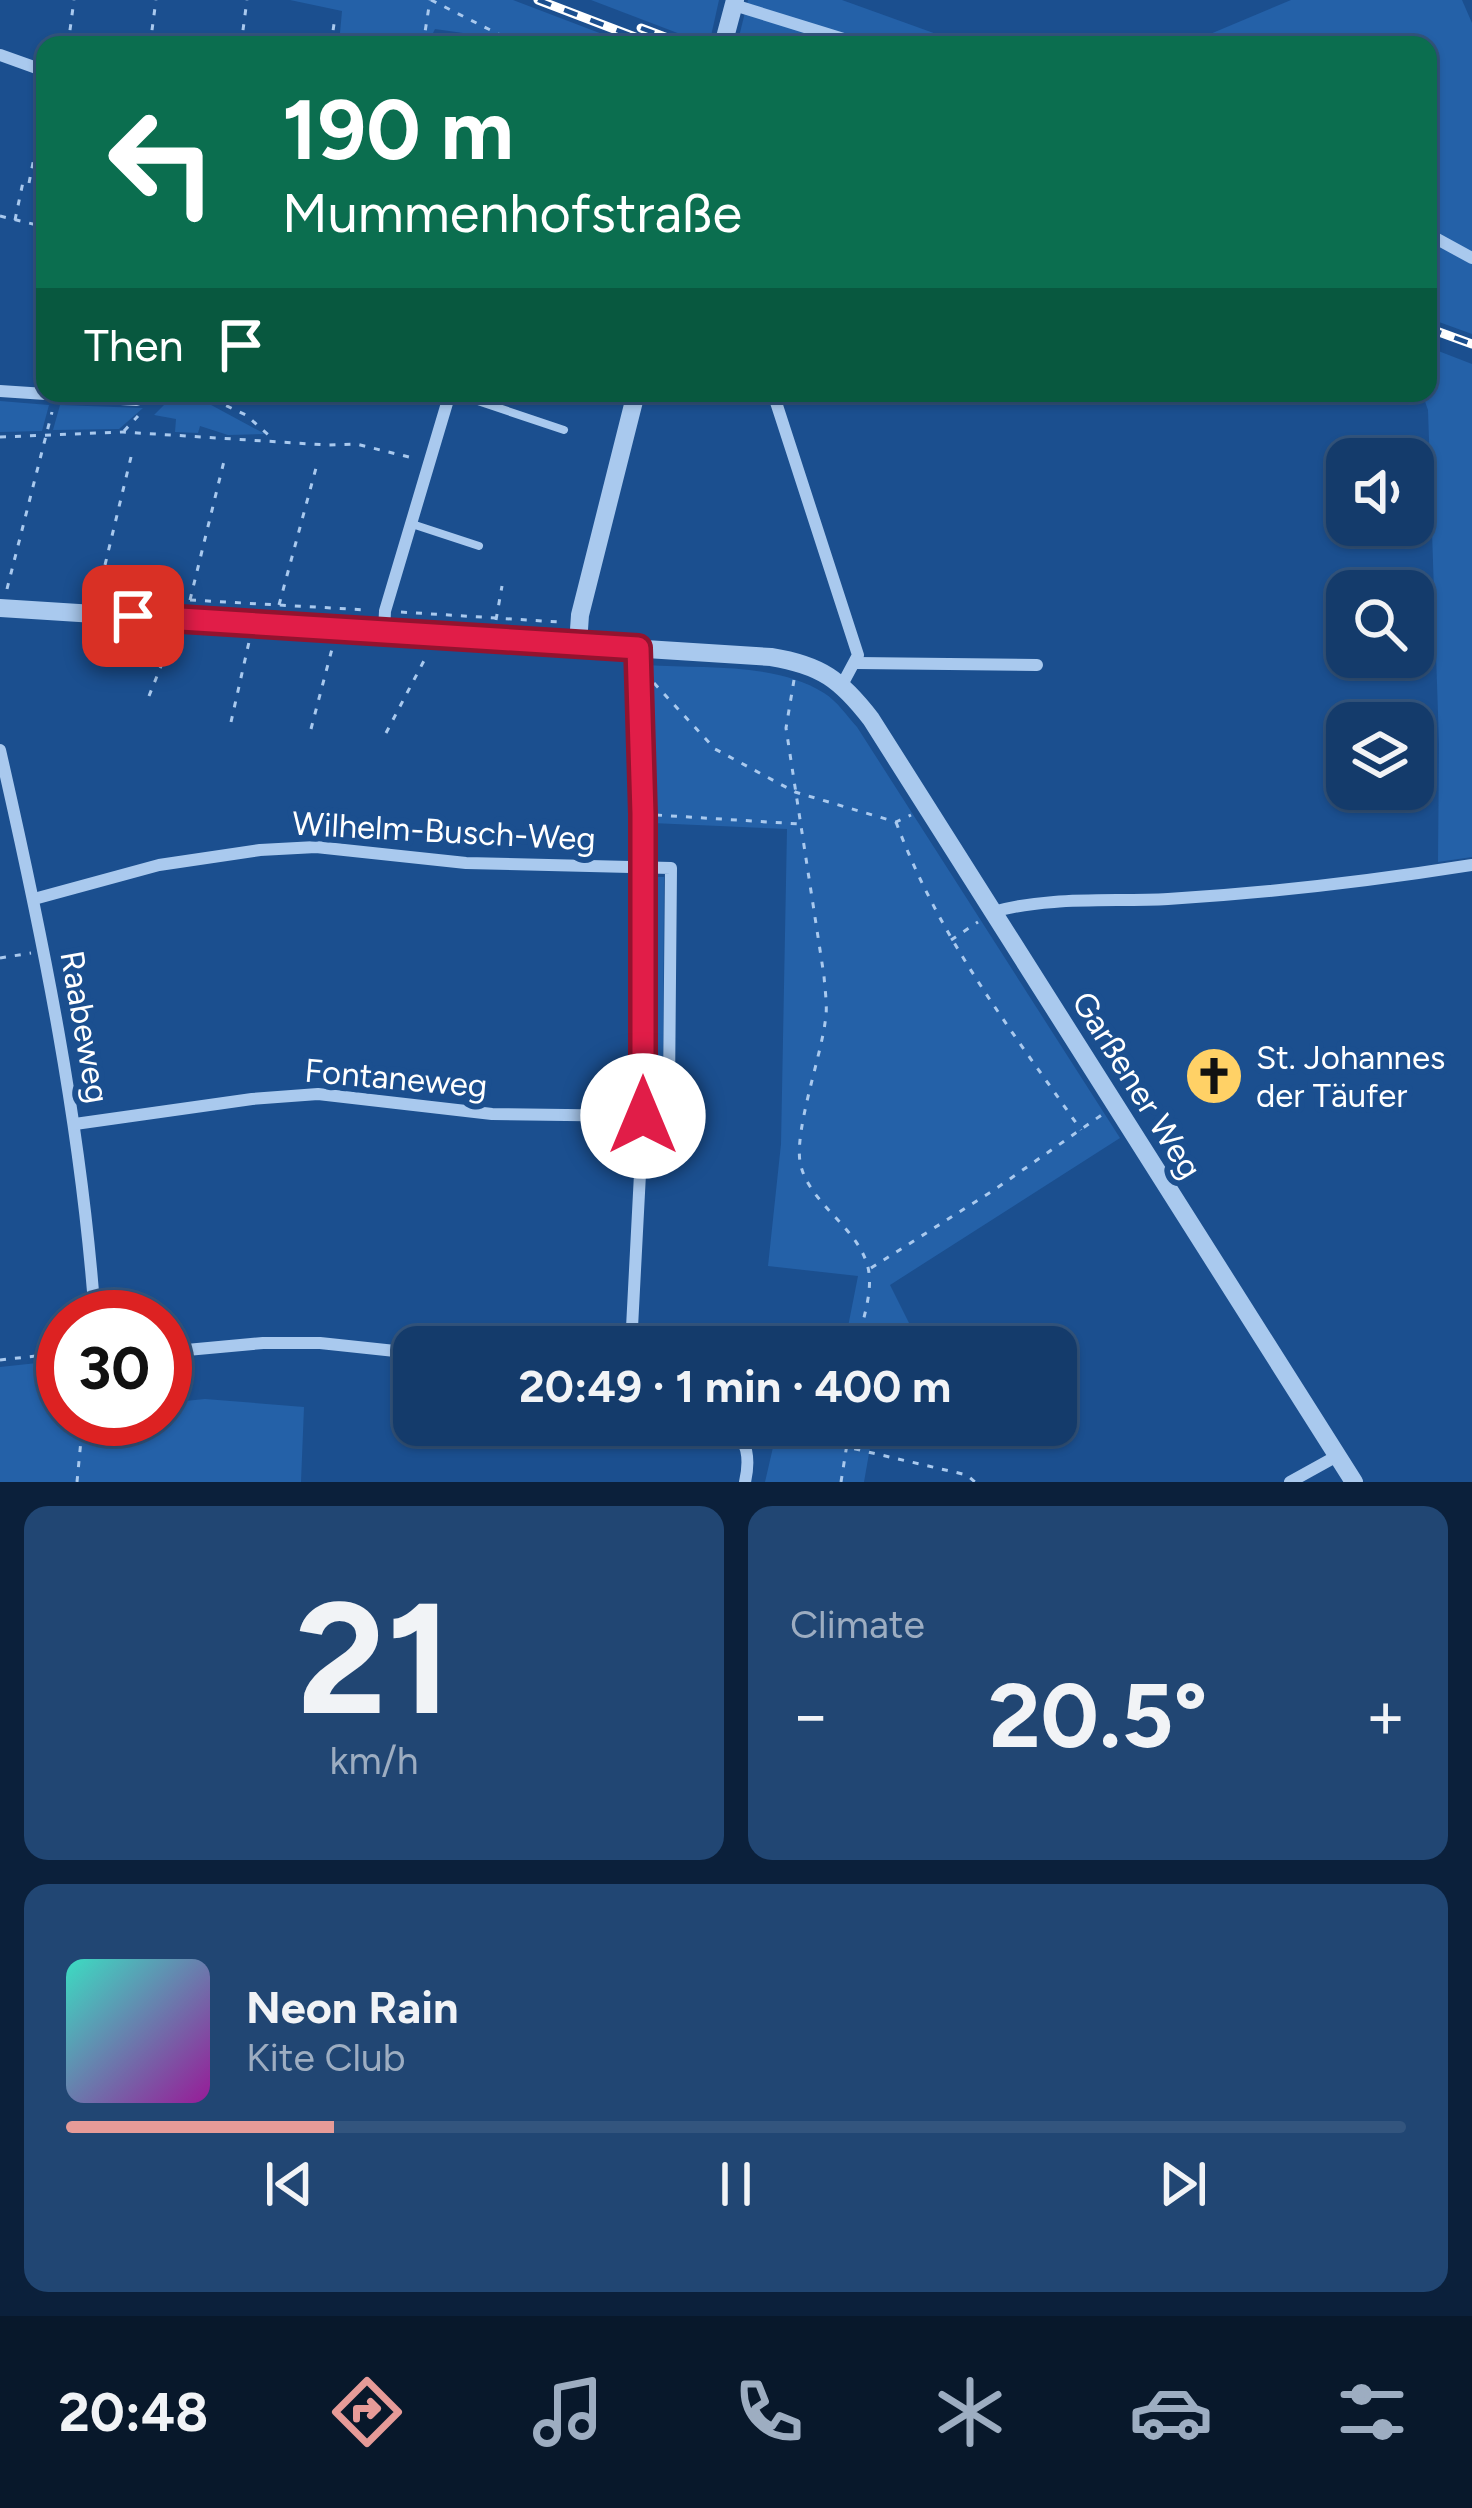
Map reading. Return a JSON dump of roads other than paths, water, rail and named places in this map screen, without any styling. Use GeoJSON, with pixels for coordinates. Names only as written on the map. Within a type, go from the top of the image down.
{"type":"FeatureCollection","features":[{"type":"Feature","properties":{"kind":"street"},"geometry":{"type":"LineString","coordinates":[[726,36],[735,2],[836,36]]}},
{"type":"Feature","properties":{"kind":"street"},"geometry":{"type":"LineString","coordinates":[[0,55],[36,67]]}},
{"type":"Feature","properties":{"kind":"street"},"geometry":{"type":"LineString","coordinates":[[1437,239],[1472,259]]}},
{"type":"Feature","properties":{"kind":"street"},"geometry":{"type":"LineString","coordinates":[[0,391],[36,393]]}},
{"type":"Feature","properties":{"kind":"street"},"geometry":{"type":"LineString","coordinates":[[384,631],[385,611],[449,402]]}},
{"type":"Feature","properties":{"kind":"street"},"geometry":{"type":"LineString","coordinates":[[578,644],[580,615],[634,402]]}},
{"type":"Feature","properties":{"kind":"street"},"geometry":{"type":"LineString","coordinates":[[1,608],[578,644],[637,656],[793,660],[843,683],[857,656],[776,402]]}},
{"type":"Feature","properties":{"kind":"street"},"geometry":{"type":"LineString","coordinates":[[632,1326],[643,1116],[643,814],[637,656]]}},
{"type":"Feature","properties":{"kind":"street"},"geometry":{"type":"LineString","coordinates":[[856,663],[1037,664]]}},
{"type":"Feature","properties":{"kind":"street","name":"Garßener Weg"},"geometry":{"type":"LineString","coordinates":[[843,683],[871,719],[1354,1482]]}},
{"type":"Feature","properties":{"kind":"street","name":"Raabeweg"},"geometry":{"type":"LineString","coordinates":[[0,750],[45,951],[75,1124],[92,1290]]}},
{"type":"Feature","properties":{"kind":"street","name":"Wilhelm-Busch-Weg"},"geometry":{"type":"LineString","coordinates":[[34,899],[159,865],[316,847],[466,863],[642,869]]}},
{"type":"Feature","properties":{"kind":"street"},"geometry":{"type":"LineString","coordinates":[[993,912],[1018,905],[1362,884],[1472,865]]}},
{"type":"Feature","properties":{"kind":"street"},"geometry":{"type":"LineString","coordinates":[[642,869],[670,868],[669,1090],[643,1116]]}},
{"type":"Feature","properties":{"kind":"street","name":"Fontaneweg"},"geometry":{"type":"LineString","coordinates":[[75,1124],[317,1094],[492,1114],[643,1116]]}},
{"type":"Feature","properties":{"kind":"street"},"geometry":{"type":"LineString","coordinates":[[192,1350],[320,1343],[393,1352]]}},
{"type":"Feature","properties":{"kind":"street"},"geometry":{"type":"LineString","coordinates":[[745,1446],[745,1482]]}},
{"type":"Feature","properties":{"kind":"street"},"geometry":{"type":"LineString","coordinates":[[1290,1482],[1337,1456]]}},
{"type":"Feature","properties":{"kind":"lane"},"geometry":{"type":"LineString","coordinates":[[479,402],[564,430]]}},
{"type":"Feature","properties":{"kind":"lane"},"geometry":{"type":"LineString","coordinates":[[412,524],[479,546]]}},
{"type":"Feature","properties":{"kind":"railway"},"geometry":{"type":"LineString","coordinates":[[538,0],[632,36]]}},
{"type":"Feature","properties":{"kind":"railway"},"geometry":{"type":"LineString","coordinates":[[641,28],[662,36]]}},
{"type":"Feature","properties":{"kind":"railway"},"geometry":{"type":"LineString","coordinates":[[1437,331],[1472,344]]}},
{"type":"Feature","properties":{"kind":"place","name":"St. Johannes der Täufer"},"geometry":{"type":"Point","coordinates":[1214,1076]}}]}
